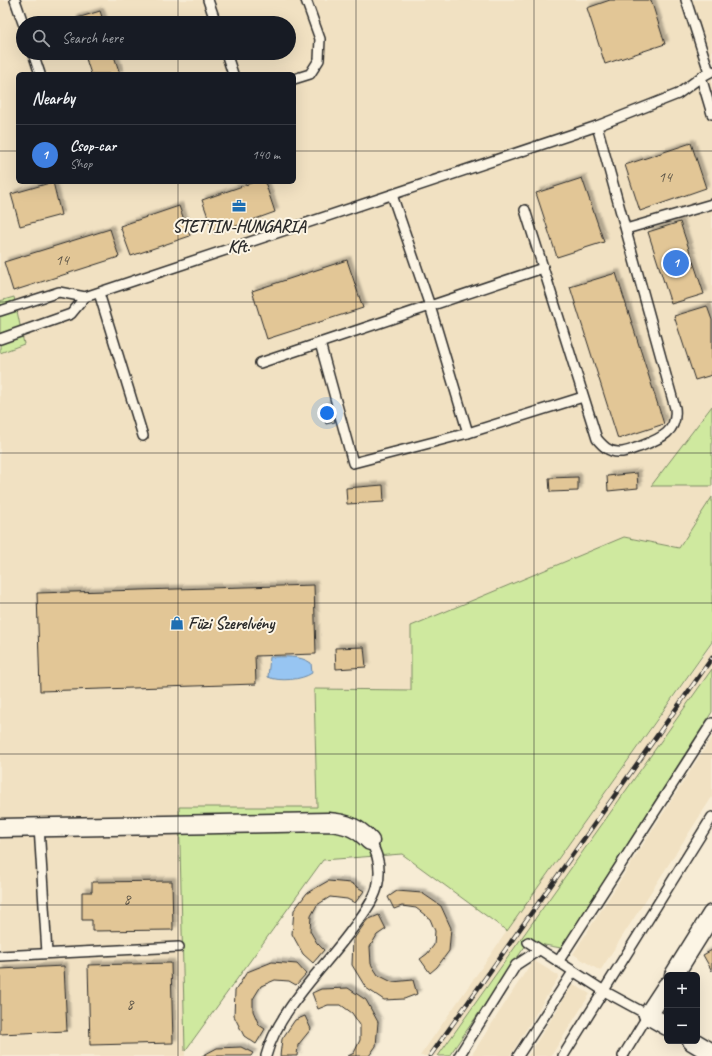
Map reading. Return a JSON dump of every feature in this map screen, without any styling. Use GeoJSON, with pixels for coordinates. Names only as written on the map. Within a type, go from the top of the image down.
{"type":"FeatureCollection","features":[{"type":"Feature","properties":{"kind":"street"},"geometry":{"type":"LineString","coordinates":[[0,828],[328,822],[346,824],[355,828],[370,841]]}},
{"type":"Feature","properties":{"kind":"street"},"geometry":{"type":"LineString","coordinates":[[676,972],[712,914]]}},
{"type":"Feature","properties":{"kind":"street"},"geometry":{"type":"LineString","coordinates":[[664,991],[648,1015],[664,1024]]}},
{"type":"Feature","properties":{"kind":"street"},"geometry":{"type":"LineString","coordinates":[[697,1044],[712,1053]]}},
{"type":"Feature","properties":{"kind":"lane"},"geometry":{"type":"LineString","coordinates":[[15,0],[21,16]]}},
{"type":"Feature","properties":{"kind":"lane"},"geometry":{"type":"LineString","coordinates":[[208,0],[214,16]]}},
{"type":"Feature","properties":{"kind":"lane"},"geometry":{"type":"LineString","coordinates":[[296,78],[310,74],[319,60],[320,39],[306,0]]}},
{"type":"Feature","properties":{"kind":"lane"},"geometry":{"type":"LineString","coordinates":[[0,311],[59,292],[85,297],[99,293],[597,126],[678,94],[701,77],[711,72],[686,0]]}},
{"type":"Feature","properties":{"kind":"lane"},"geometry":{"type":"LineString","coordinates":[[35,60],[39,72]]}},
{"type":"Feature","properties":{"kind":"lane"},"geometry":{"type":"LineString","coordinates":[[228,60],[232,72]]}},
{"type":"Feature","properties":{"kind":"lane"},"geometry":{"type":"LineString","coordinates":[[701,77],[712,114]]}},
{"type":"Feature","properties":{"kind":"lane"},"geometry":{"type":"LineString","coordinates":[[526,210],[597,439],[609,450],[618,452],[628,451],[658,440],[671,429],[675,423],[676,408],[597,126]]}},
{"type":"Feature","properties":{"kind":"lane"},"geometry":{"type":"LineString","coordinates":[[392,195],[430,306],[468,433]]}},
{"type":"Feature","properties":{"kind":"lane"},"geometry":{"type":"LineString","coordinates":[[626,229],[712,204]]}},
{"type":"Feature","properties":{"kind":"lane"},"geometry":{"type":"LineString","coordinates":[[260,363],[543,268]]}},
{"type":"Feature","properties":{"kind":"lane"},"geometry":{"type":"LineString","coordinates":[[99,293],[143,436]]}},
{"type":"Feature","properties":{"kind":"lane"},"geometry":{"type":"LineString","coordinates":[[0,339],[71,314],[85,297]]}},
{"type":"Feature","properties":{"kind":"lane"},"geometry":{"type":"LineString","coordinates":[[320,343],[354,463],[468,433],[583,396]]}},
{"type":"Feature","properties":{"kind":"lane"},"geometry":{"type":"LineString","coordinates":[[558,962],[712,723]]}},
{"type":"Feature","properties":{"kind":"lane"},"geometry":{"type":"LineString","coordinates":[[563,1056],[712,817]]}},
{"type":"Feature","properties":{"kind":"lane"},"geometry":{"type":"LineString","coordinates":[[39,827],[47,953]]}},
{"type":"Feature","properties":{"kind":"lane"},"geometry":{"type":"LineString","coordinates":[[266,1056],[270,1042],[279,1026],[341,945],[373,898],[377,888],[379,868],[375,850],[370,841]]}},
{"type":"Feature","properties":{"kind":"lane"},"geometry":{"type":"LineString","coordinates":[[528,942],[604,991],[648,1015],[623,1056]]}},
{"type":"Feature","properties":{"kind":"lane"},"geometry":{"type":"LineString","coordinates":[[0,956],[179,947]]}},
{"type":"Feature","properties":{"kind":"lane"},"geometry":{"type":"LineString","coordinates":[[459,1056],[516,965],[539,950]]}},
{"type":"Feature","properties":{"kind":"lane"},"geometry":{"type":"LineString","coordinates":[[518,1056],[573,972]]}},
{"type":"Feature","properties":{"kind":"shaded area"},"geometry":{"type":"Polygon","coordinates":[[[0,0],[712,0],[712,406],[652,486],[712,486],[712,497],[679,548],[624,537],[411,690],[314,689],[317,807],[179,807],[185,1056],[0,1056],[0,353],[24,344],[14,297],[0,301],[0,0]]]}},
{"type":"Feature","properties":{"kind":"shaded area"},"geometry":{"type":"Polygon","coordinates":[[[712,644],[712,669],[438,1056],[420,1056],[507,931],[712,644]]]}},
{"type":"Feature","properties":{"kind":"shaded area"},"geometry":{"type":"Polygon","coordinates":[[[712,737],[712,797],[600,971],[573,954],[712,737]]]}},
{"type":"Feature","properties":{"kind":"shaded area"},"geometry":{"type":"Polygon","coordinates":[[[533,960],[559,976],[510,1056],[471,1056],[533,960]]]}},
{"type":"Feature","properties":{"kind":"shaded area"},"geometry":{"type":"Polygon","coordinates":[[[573,984],[590,994],[551,1056],[528,1056],[573,984]]]}},
{"type":"Feature","properties":{"kind":"green space"},"geometry":{"type":"Polygon","coordinates":[[[14,297],[24,344],[0,353],[0,301],[14,297]]]}},
{"type":"Feature","properties":{"kind":"green space"},"geometry":{"type":"Polygon","coordinates":[[[712,406],[712,486],[651,486],[712,406]]]}},
{"type":"Feature","properties":{"kind":"green space"},"geometry":{"type":"Polygon","coordinates":[[[712,497],[712,642],[507,931],[402,854],[323,860],[185,1051],[179,807],[317,807],[314,689],[411,690],[411,626],[624,537],[679,548],[712,497]]]}},
{"type":"Feature","properties":{"kind":"green space"},"geometry":{"type":"Polygon","coordinates":[[[712,669],[712,712],[561,948],[528,942],[449,1056],[438,1056],[712,669]]]}},
{"type":"Feature","properties":{"kind":"water"},"geometry":{"type":"Polygon","coordinates":[[[270,657],[291,657],[307,660],[311,663],[312,673],[290,680],[273,679],[268,677],[270,657]]]}},
{"type":"Feature","properties":{"kind":"building"},"geometry":{"type":"Polygon","coordinates":[[[610,0],[651,0],[665,44],[605,64],[587,8],[610,0]]]}},
{"type":"Feature","properties":{"kind":"building"},"geometry":{"type":"Polygon","coordinates":[[[100,11],[102,16],[84,16],[100,11]]]}},
{"type":"Feature","properties":{"kind":"building"},"geometry":{"type":"Polygon","coordinates":[[[86,60],[115,60],[119,72],[90,72],[86,60]]]}},
{"type":"Feature","properties":{"kind":"building"},"geometry":{"type":"Polygon","coordinates":[[[691,143],[706,188],[640,211],[625,165],[691,143]]]}},
{"type":"Feature","properties":{"kind":"building"},"geometry":{"type":"Polygon","coordinates":[[[582,178],[604,242],[557,257],[536,193],[582,178]]]}},
{"type":"Feature","properties":{"kind":"building"},"geometry":{"type":"Polygon","coordinates":[[[46,184],[53,184],[61,215],[20,226],[11,194],[46,184]]]}},
{"type":"Feature","properties":{"kind":"building","name":"STETTIN-HUNGARIA Kft."},"geometry":{"type":"Polygon","coordinates":[[[248,184],[266,184],[275,212],[214,234],[202,200],[248,184]]]}},
{"type":"Feature","properties":{"kind":"building"},"geometry":{"type":"Polygon","coordinates":[[[179,206],[190,236],[131,256],[120,226],[179,206]]]}},
{"type":"Feature","properties":{"kind":"building"},"geometry":{"type":"Polygon","coordinates":[[[680,222],[704,294],[671,304],[648,232],[680,222]]]}},
{"type":"Feature","properties":{"kind":"building"},"geometry":{"type":"Polygon","coordinates":[[[110,229],[119,257],[13,291],[4,262],[110,229]]]}},
{"type":"Feature","properties":{"kind":"building"},"geometry":{"type":"Polygon","coordinates":[[[347,260],[363,308],[267,339],[252,291],[347,260]]]}},
{"type":"Feature","properties":{"kind":"building"},"geometry":{"type":"Polygon","coordinates":[[[616,273],[664,424],[618,439],[570,287],[616,273]]]}},
{"type":"Feature","properties":{"kind":"building"},"geometry":{"type":"Polygon","coordinates":[[[707,306],[712,320],[712,375],[695,380],[674,316],[707,306]]]}},
{"type":"Feature","properties":{"kind":"building"},"geometry":{"type":"Polygon","coordinates":[[[330,404],[335,422],[326,424],[320,408],[330,404]]]}},
{"type":"Feature","properties":{"kind":"building"},"geometry":{"type":"Polygon","coordinates":[[[637,473],[638,488],[608,491],[607,476],[637,473]]]}},
{"type":"Feature","properties":{"kind":"building"},"geometry":{"type":"Polygon","coordinates":[[[578,477],[578,491],[550,492],[549,478],[578,477]]]}},
{"type":"Feature","properties":{"kind":"building"},"geometry":{"type":"Polygon","coordinates":[[[383,485],[384,502],[347,504],[346,488],[383,485]]]}},
{"type":"Feature","properties":{"kind":"building","name":"Füzi Szerelvény"},"geometry":{"type":"Polygon","coordinates":[[[314,585],[316,654],[255,656],[256,684],[40,691],[37,593],[314,585]]]}},
{"type":"Feature","properties":{"kind":"building"},"geometry":{"type":"Polygon","coordinates":[[[364,647],[366,667],[336,669],[335,648],[364,647]]]}},
{"type":"Feature","properties":{"kind":"building"},"geometry":{"type":"Polygon","coordinates":[[[172,881],[173,930],[92,931],[92,920],[82,920],[82,892],[92,892],[92,882],[172,881]]]}},
{"type":"Feature","properties":{"kind":"building"},"geometry":{"type":"Polygon","coordinates":[[[328,881],[351,883],[364,891],[355,903],[347,899],[330,897],[317,905],[311,916],[310,931],[317,943],[324,950],[313,963],[303,954],[292,934],[294,910],[307,893],[328,881]]]}},
{"type":"Feature","properties":{"kind":"building"},"geometry":{"type":"Polygon","coordinates":[[[397,891],[422,893],[441,906],[451,928],[449,951],[437,967],[430,973],[420,959],[427,954],[434,945],[435,931],[430,919],[416,908],[402,906],[394,909],[388,897],[397,891]]]}},
{"type":"Feature","properties":{"kind":"building"},"geometry":{"type":"Polygon","coordinates":[[[379,915],[386,929],[377,935],[370,947],[371,964],[378,975],[392,982],[413,980],[417,994],[404,999],[384,1000],[366,988],[352,965],[353,940],[367,920],[379,915]]]}},
{"type":"Feature","properties":{"kind":"building"},"geometry":{"type":"Polygon","coordinates":[[[712,950],[712,971],[703,955],[712,950]]]}},
{"type":"Feature","properties":{"kind":"building"},"geometry":{"type":"Polygon","coordinates":[[[272,962],[297,964],[306,974],[296,985],[289,981],[275,980],[261,986],[253,999],[253,1011],[259,1025],[265,1029],[256,1044],[244,1036],[234,1016],[235,991],[247,972],[272,962]]]}},
{"type":"Feature","properties":{"kind":"building"},"geometry":{"type":"Polygon","coordinates":[[[171,963],[173,1043],[90,1045],[88,965],[171,963]]]}},
{"type":"Feature","properties":{"kind":"building"},"geometry":{"type":"Polygon","coordinates":[[[64,966],[67,1031],[0,1034],[0,969],[64,966]]]}},
{"type":"Feature","properties":{"kind":"building"},"geometry":{"type":"Polygon","coordinates":[[[348,988],[366,1000],[378,1022],[376,1046],[369,1056],[348,1056],[354,1053],[360,1040],[360,1025],[352,1013],[341,1005],[328,1005],[318,1009],[312,993],[321,989],[348,988]]]}},
{"type":"Feature","properties":{"kind":"building"},"geometry":{"type":"Polygon","coordinates":[[[305,1016],[311,1029],[298,1045],[297,1056],[280,1056],[282,1039],[295,1020],[305,1016]]]}},
{"type":"Feature","properties":{"kind":"building"},"geometry":{"type":"Polygon","coordinates":[[[241,1047],[253,1053],[251,1056],[202,1056],[217,1048],[241,1047]]]}},
{"type":"Feature","properties":{"kind":"railway"},"geometry":{"type":"LineString","coordinates":[[430,1056],[712,658]]}},
{"type":"Feature","properties":{"kind":"place","name":"STETTIN-HUNGARIA Kft."},"geometry":{"type":"Point","coordinates":[239,206]}},
{"type":"Feature","properties":{"kind":"place","name":"Csop-car"},"geometry":{"type":"Point","coordinates":[676,263]}},
{"type":"Feature","properties":{"kind":"place","name":"Füzi Szerelvény"},"geometry":{"type":"Point","coordinates":[177,623]}}]}
